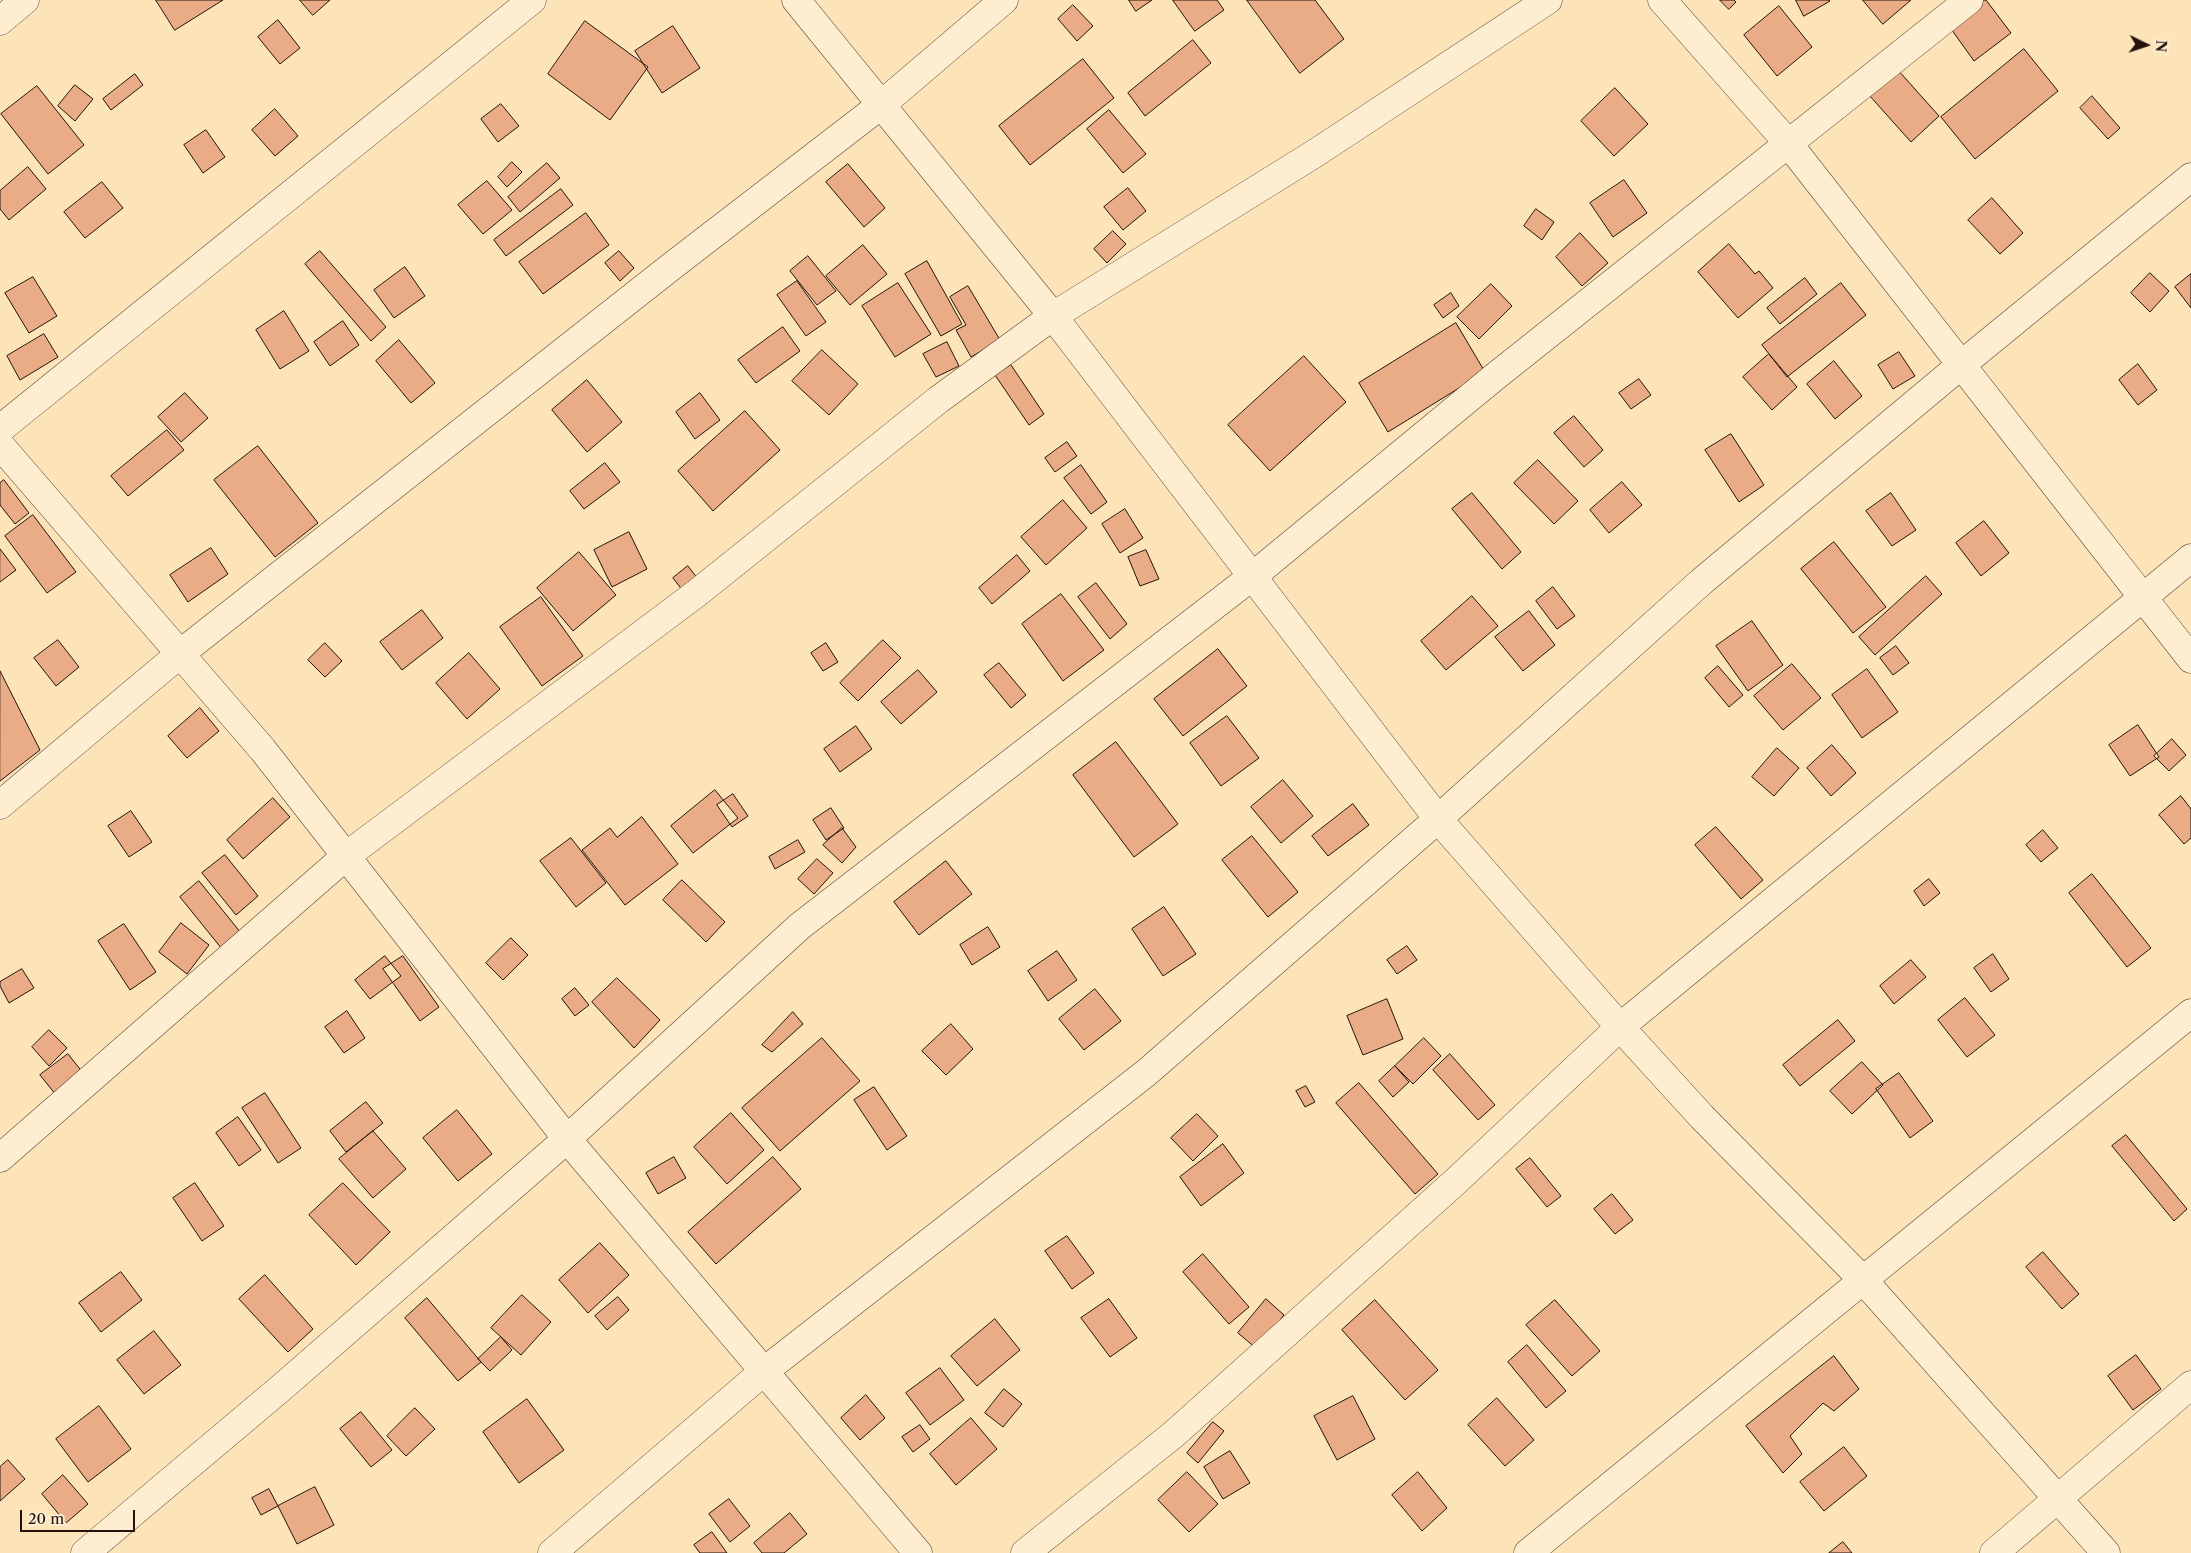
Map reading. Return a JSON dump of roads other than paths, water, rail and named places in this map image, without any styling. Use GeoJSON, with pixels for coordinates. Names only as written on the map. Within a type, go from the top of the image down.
{"type":"FeatureCollection","features":[{"type":"Feature","properties":{"kind":"street"},"geometry":{"type":"LineString","coordinates":[[0,20],[25,0]]}},
{"type":"Feature","properties":{"kind":"street"},"geometry":{"type":"LineString","coordinates":[[0,429],[532,0]]}},
{"type":"Feature","properties":{"kind":"street"},"geometry":{"type":"LineString","coordinates":[[796,0],[1053,316],[1254,575],[1438,819],[1620,1027],[1702,1117],[1864,1281],[2106,1553]]}},
{"type":"Feature","properties":{"kind":"street"},"geometry":{"type":"LineString","coordinates":[[0,805],[181,653],[664,272],[881,105],[1004,0]]}},
{"type":"Feature","properties":{"kind":"street"},"geometry":{"type":"LineString","coordinates":[[0,1158],[346,856],[697,593],[938,400],[1053,316],[1314,154],[1548,0]]}},
{"type":"Feature","properties":{"kind":"street"},"geometry":{"type":"LineString","coordinates":[[1662,0],[1788,143],[2191,659]]}},
{"type":"Feature","properties":{"kind":"street"},"geometry":{"type":"LineString","coordinates":[[85,1553],[282,1388],[567,1139],[800,926],[1254,575],[1497,375],[1969,0]]}},
{"type":"Feature","properties":{"kind":"street"},"geometry":{"type":"LineString","coordinates":[[552,1553],[763,1372],[1146,1073],[1438,819],[1701,582],[1961,365],[2191,177]]}},
{"type":"Feature","properties":{"kind":"street"},"geometry":{"type":"LineString","coordinates":[[0,446],[263,750],[567,1139],[918,1553]]}},
{"type":"Feature","properties":{"kind":"street"},"geometry":{"type":"LineString","coordinates":[[1025,1553],[1174,1434],[1455,1182],[1620,1027],[2191,558]]}},
{"type":"Feature","properties":{"kind":"street"},"geometry":{"type":"LineString","coordinates":[[1528,1553],[2191,1013]]}},
{"type":"Feature","properties":{"kind":"street"},"geometry":{"type":"LineString","coordinates":[[1994,1553],[2191,1385]]}}]}
